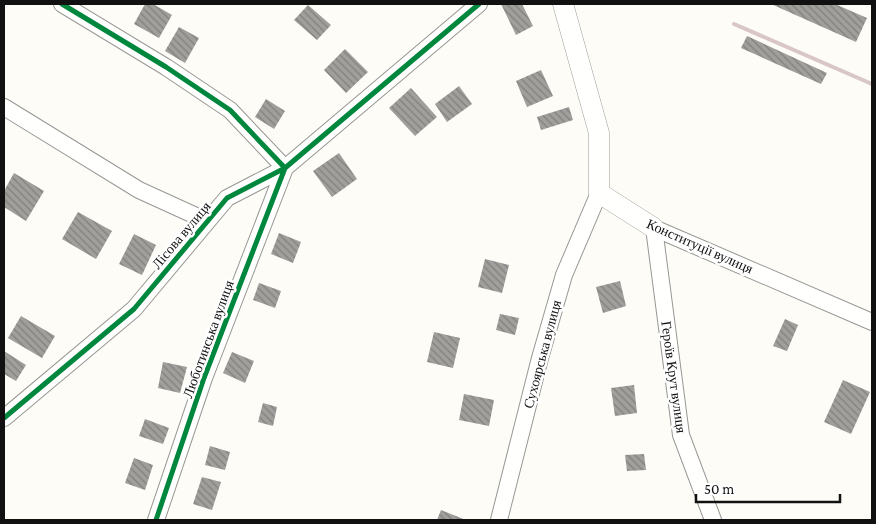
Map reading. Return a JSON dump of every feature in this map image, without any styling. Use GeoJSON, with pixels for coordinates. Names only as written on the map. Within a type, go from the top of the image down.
{"type":"FeatureCollection","features":[{"type":"Feature","properties":{"kind":"street"},"geometry":{"type":"LineString","coordinates":[[62,4],[166,66],[230,110],[284,168]]}},
{"type":"Feature","properties":{"kind":"street","name":"Лісова вулиця"},"geometry":{"type":"LineString","coordinates":[[4,418],[134,309],[226,198],[284,168],[479,4]]}},
{"type":"Feature","properties":{"kind":"street"},"geometry":{"type":"LineString","coordinates":[[563,4],[599,133],[599,194]]}},
{"type":"Feature","properties":{"kind":"street"},"geometry":{"type":"LineString","coordinates":[[4,107],[139,190],[207,221]]}},
{"type":"Feature","properties":{"kind":"street","name":"Люботинська вулиця"},"geometry":{"type":"LineString","coordinates":[[156,520],[204,378],[284,168]]}},
{"type":"Feature","properties":{"kind":"street","name":"Конституції вулиця"},"geometry":{"type":"LineString","coordinates":[[599,194],[654,228],[872,322]]}},
{"type":"Feature","properties":{"kind":"street","name":"Сухоярська вулиця"},"geometry":{"type":"LineString","coordinates":[[499,520],[540,358],[564,275],[599,194]]}},
{"type":"Feature","properties":{"kind":"street","name":"Героїв Крут вулиця"},"geometry":{"type":"LineString","coordinates":[[654,228],[681,435],[713,520]]}},
{"type":"Feature","properties":{"kind":"building"},"geometry":{"type":"Polygon","coordinates":[[[145,4],[153,4],[172,15],[159,38],[134,24],[145,4]]]}},
{"type":"Feature","properties":{"kind":"building"},"geometry":{"type":"Polygon","coordinates":[[[501,4],[522,4],[533,26],[516,35],[501,4]]]}},
{"type":"Feature","properties":{"kind":"building"},"geometry":{"type":"Polygon","coordinates":[[[771,4],[835,4],[867,18],[856,42],[771,4]]]}},
{"type":"Feature","properties":{"kind":"building"},"geometry":{"type":"Polygon","coordinates":[[[308,5],[331,25],[317,40],[294,20],[308,5]]]}},
{"type":"Feature","properties":{"kind":"building"},"geometry":{"type":"Polygon","coordinates":[[[179,27],[199,38],[185,63],[165,51],[179,27]]]}},
{"type":"Feature","properties":{"kind":"building"},"geometry":{"type":"Polygon","coordinates":[[[747,36],[827,73],[821,84],[741,48],[747,36]]]}},
{"type":"Feature","properties":{"kind":"building"},"geometry":{"type":"Polygon","coordinates":[[[345,49],[368,72],[346,93],[324,70],[345,49]]]}},
{"type":"Feature","properties":{"kind":"building"},"geometry":{"type":"Polygon","coordinates":[[[541,70],[553,96],[527,107],[516,81],[541,70]]]}},
{"type":"Feature","properties":{"kind":"building"},"geometry":{"type":"Polygon","coordinates":[[[459,86],[472,104],[447,122],[435,104],[459,86]]]}},
{"type":"Feature","properties":{"kind":"building"},"geometry":{"type":"Polygon","coordinates":[[[411,88],[437,117],[415,136],[389,108],[411,88]]]}},
{"type":"Feature","properties":{"kind":"building"},"geometry":{"type":"Polygon","coordinates":[[[266,99],[285,111],[274,129],[255,117],[266,99]]]}},
{"type":"Feature","properties":{"kind":"building"},"geometry":{"type":"Polygon","coordinates":[[[569,107],[573,120],[541,130],[537,117],[569,107]]]}},
{"type":"Feature","properties":{"kind":"building"},"geometry":{"type":"Polygon","coordinates":[[[339,153],[357,179],[332,197],[313,171],[339,153]]]}},
{"type":"Feature","properties":{"kind":"building"},"geometry":{"type":"Polygon","coordinates":[[[14,173],[44,191],[26,221],[4,207],[4,191],[14,173]]]}},
{"type":"Feature","properties":{"kind":"building"},"geometry":{"type":"Polygon","coordinates":[[[78,212],[112,231],[96,259],[62,239],[78,212]]]}},
{"type":"Feature","properties":{"kind":"building"},"geometry":{"type":"Polygon","coordinates":[[[279,233],[301,242],[293,263],[271,254],[279,233]]]}},
{"type":"Feature","properties":{"kind":"building"},"geometry":{"type":"Polygon","coordinates":[[[134,234],[156,245],[142,275],[119,264],[134,234]]]}},
{"type":"Feature","properties":{"kind":"building"},"geometry":{"type":"Polygon","coordinates":[[[485,259],[509,265],[502,293],[478,287],[485,259]]]}},
{"type":"Feature","properties":{"kind":"building"},"geometry":{"type":"Polygon","coordinates":[[[620,281],[626,306],[603,313],[596,287],[620,281]]]}},
{"type":"Feature","properties":{"kind":"building"},"geometry":{"type":"Polygon","coordinates":[[[259,283],[281,291],[275,308],[253,300],[259,283]]]}},
{"type":"Feature","properties":{"kind":"building"},"geometry":{"type":"Polygon","coordinates":[[[500,314],[519,318],[515,335],[496,330],[500,314]]]}},
{"type":"Feature","properties":{"kind":"building"},"geometry":{"type":"Polygon","coordinates":[[[21,316],[55,336],[42,358],[8,338],[21,316]]]}},
{"type":"Feature","properties":{"kind":"building"},"geometry":{"type":"Polygon","coordinates":[[[785,319],[798,325],[787,351],[773,346],[785,319]]]}},
{"type":"Feature","properties":{"kind":"building"},"geometry":{"type":"Polygon","coordinates":[[[434,332],[460,338],[453,368],[427,362],[434,332]]]}},
{"type":"Feature","properties":{"kind":"building"},"geometry":{"type":"Polygon","coordinates":[[[4,351],[26,365],[16,381],[4,374],[4,351]]]}},
{"type":"Feature","properties":{"kind":"building"},"geometry":{"type":"Polygon","coordinates":[[[232,352],[254,361],[245,383],[223,373],[232,352]]]}},
{"type":"Feature","properties":{"kind":"building"},"geometry":{"type":"Polygon","coordinates":[[[163,362],[187,367],[180,393],[158,388],[163,362]]]}},
{"type":"Feature","properties":{"kind":"building"},"geometry":{"type":"Polygon","coordinates":[[[843,380],[870,392],[851,434],[824,422],[843,380]]]}},
{"type":"Feature","properties":{"kind":"building"},"geometry":{"type":"Polygon","coordinates":[[[634,385],[637,413],[615,416],[611,388],[634,385]]]}},
{"type":"Feature","properties":{"kind":"building"},"geometry":{"type":"Polygon","coordinates":[[[464,394],[494,400],[489,426],[459,420],[464,394]]]}},
{"type":"Feature","properties":{"kind":"building"},"geometry":{"type":"Polygon","coordinates":[[[263,403],[277,407],[273,426],[258,422],[263,403]]]}},
{"type":"Feature","properties":{"kind":"building"},"geometry":{"type":"Polygon","coordinates":[[[145,419],[169,428],[163,444],[139,436],[145,419]]]}},
{"type":"Feature","properties":{"kind":"building"},"geometry":{"type":"Polygon","coordinates":[[[210,446],[230,452],[225,470],[205,465],[210,446]]]}},
{"type":"Feature","properties":{"kind":"building"},"geometry":{"type":"Polygon","coordinates":[[[644,454],[646,470],[627,471],[625,455],[644,454]]]}},
{"type":"Feature","properties":{"kind":"building"},"geometry":{"type":"Polygon","coordinates":[[[134,458],[153,465],[145,490],[125,483],[134,458]]]}},
{"type":"Feature","properties":{"kind":"building"},"geometry":{"type":"Polygon","coordinates":[[[202,477],[221,482],[212,510],[193,504],[202,477]]]}},
{"type":"Feature","properties":{"kind":"building"},"geometry":{"type":"Polygon","coordinates":[[[441,510],[466,520],[437,520],[441,510]]]}},
{"type":"Feature","properties":{"kind":"railway"},"geometry":{"type":"LineString","coordinates":[[734,24],[872,84]]}},
{"type":"Feature","properties":{"kind":"cycle path"},"geometry":{"type":"LineString","coordinates":[[62,4],[166,67],[230,110],[285,168],[204,378],[156,520]]}},
{"type":"Feature","properties":{"kind":"cycle path"},"geometry":{"type":"LineString","coordinates":[[4,418],[134,309],[227,198],[285,168],[479,4]]}}]}
